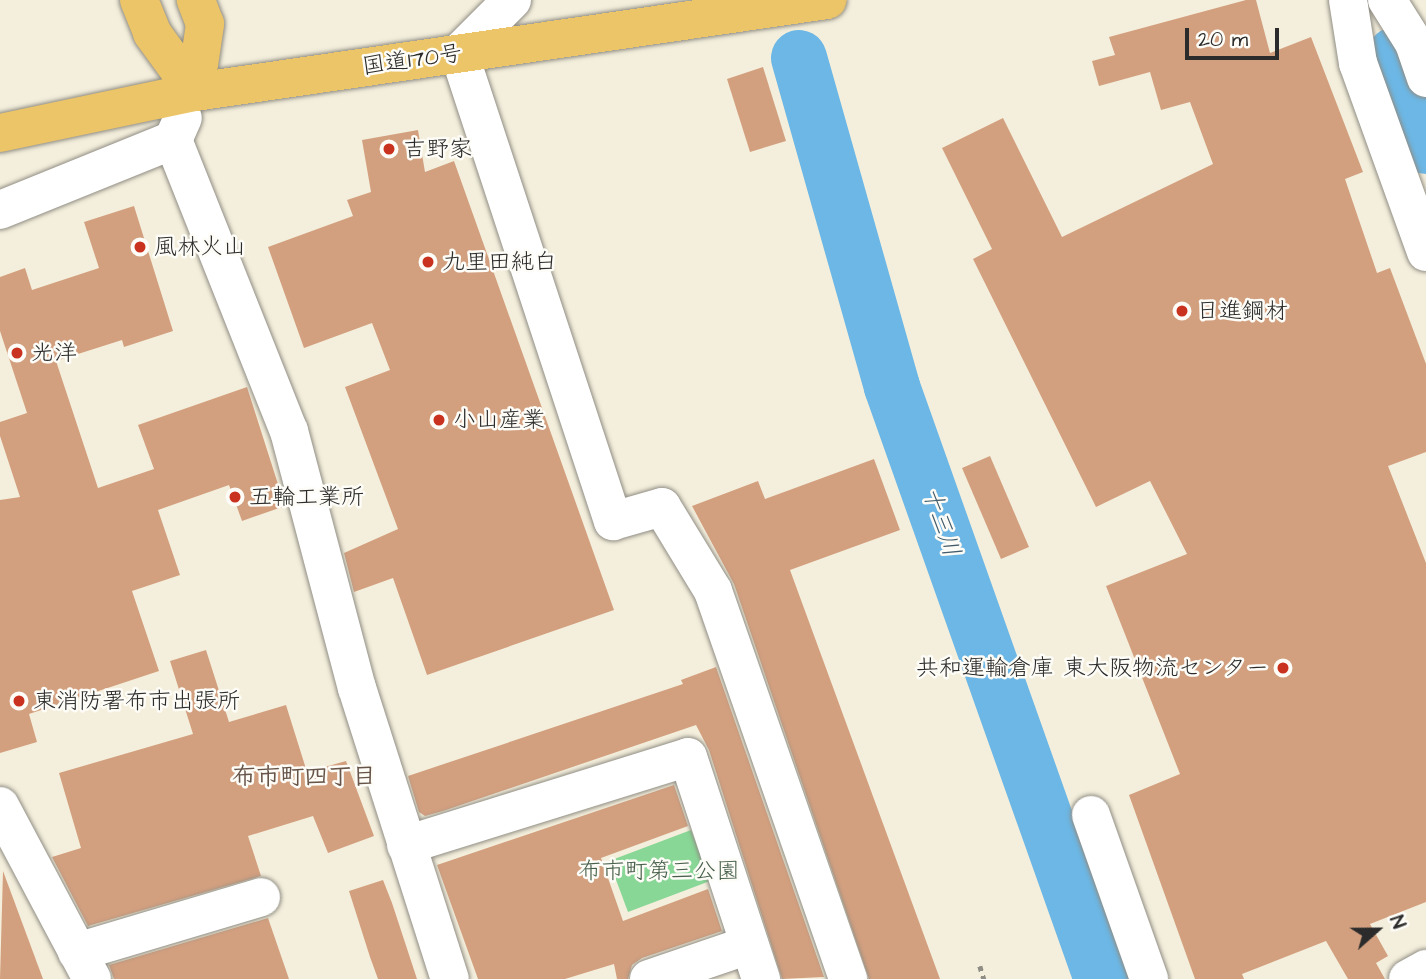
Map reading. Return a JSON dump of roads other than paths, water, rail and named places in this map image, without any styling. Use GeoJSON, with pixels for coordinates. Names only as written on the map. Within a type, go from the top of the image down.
{"type":"FeatureCollection","features":[{"type":"Feature","properties":{"kind":"main road"},"geometry":{"type":"LineString","coordinates":[[139,0],[152,33],[195,92]]}},
{"type":"Feature","properties":{"kind":"main road"},"geometry":{"type":"LineString","coordinates":[[195,92],[205,24],[196,0]]}},
{"type":"Feature","properties":{"kind":"main road","name":"国道170号"},"geometry":{"type":"LineString","coordinates":[[0,133],[195,92],[827,0]]}},
{"type":"Feature","properties":{"kind":"street"},"geometry":{"type":"LineString","coordinates":[[512,0],[459,53],[613,521],[662,507],[713,591],[848,979]]}},
{"type":"Feature","properties":{"kind":"street"},"geometry":{"type":"LineString","coordinates":[[1348,0],[1359,63],[1426,251]]}},
{"type":"Feature","properties":{"kind":"street"},"geometry":{"type":"LineString","coordinates":[[1387,0],[1414,43],[1426,78]]}},
{"type":"Feature","properties":{"kind":"street"},"geometry":{"type":"LineString","coordinates":[[0,210],[173,140],[195,92]]}},
{"type":"Feature","properties":{"kind":"street"},"geometry":{"type":"LineString","coordinates":[[173,140],[289,431],[357,688],[450,979]]}},
{"type":"Feature","properties":{"kind":"street"},"geometry":{"type":"LineString","coordinates":[[406,845],[688,757],[755,962],[649,979]]}},
{"type":"Feature","properties":{"kind":"street"},"geometry":{"type":"LineString","coordinates":[[0,806],[13,858],[84,965],[261,897]]}},
{"type":"Feature","properties":{"kind":"street"},"geometry":{"type":"LineString","coordinates":[[1091,815],[1149,979]]}},
{"type":"Feature","properties":{"kind":"street"},"geometry":{"type":"LineString","coordinates":[[1408,979],[1426,969]]}},
{"type":"Feature","properties":{"kind":"waterway"},"geometry":{"type":"LineString","coordinates":[[1395,55],[1426,146]]}},
{"type":"Feature","properties":{"kind":"waterway","name":"十三川"},"geometry":{"type":"LineString","coordinates":[[799,58],[892,387],[1102,979]]}},
{"type":"Feature","properties":{"kind":"place","name":"吉野家"},"geometry":{"type":"Point","coordinates":[389,149]}},
{"type":"Feature","properties":{"kind":"place","name":"風林火山"},"geometry":{"type":"Point","coordinates":[140,247]}},
{"type":"Feature","properties":{"kind":"place","name":"九里田純白"},"geometry":{"type":"Point","coordinates":[428,262]}},
{"type":"Feature","properties":{"kind":"place","name":"日進鋼材"},"geometry":{"type":"Point","coordinates":[1182,311]}},
{"type":"Feature","properties":{"kind":"place","name":"光洋"},"geometry":{"type":"Point","coordinates":[17,353]}},
{"type":"Feature","properties":{"kind":"place","name":"小山産業"},"geometry":{"type":"Point","coordinates":[439,420]}},
{"type":"Feature","properties":{"kind":"place","name":"五輪工業所"},"geometry":{"type":"Point","coordinates":[235,497]}},
{"type":"Feature","properties":{"kind":"place","name":"共和運輸倉庫 東大阪物流センター"},"geometry":{"type":"Point","coordinates":[1283,668]}},
{"type":"Feature","properties":{"kind":"place","name":"東消防署布市出張所"},"geometry":{"type":"Point","coordinates":[19,701]}},
{"type":"Feature","properties":{"kind":"district","name":"布市町四丁目"},"geometry":{"type":"Point","coordinates":[304,778]}},
{"type":"Feature","properties":{"kind":"park label","name":"布市町第三公園"},"geometry":{"type":"Point","coordinates":[659,871]}}]}
